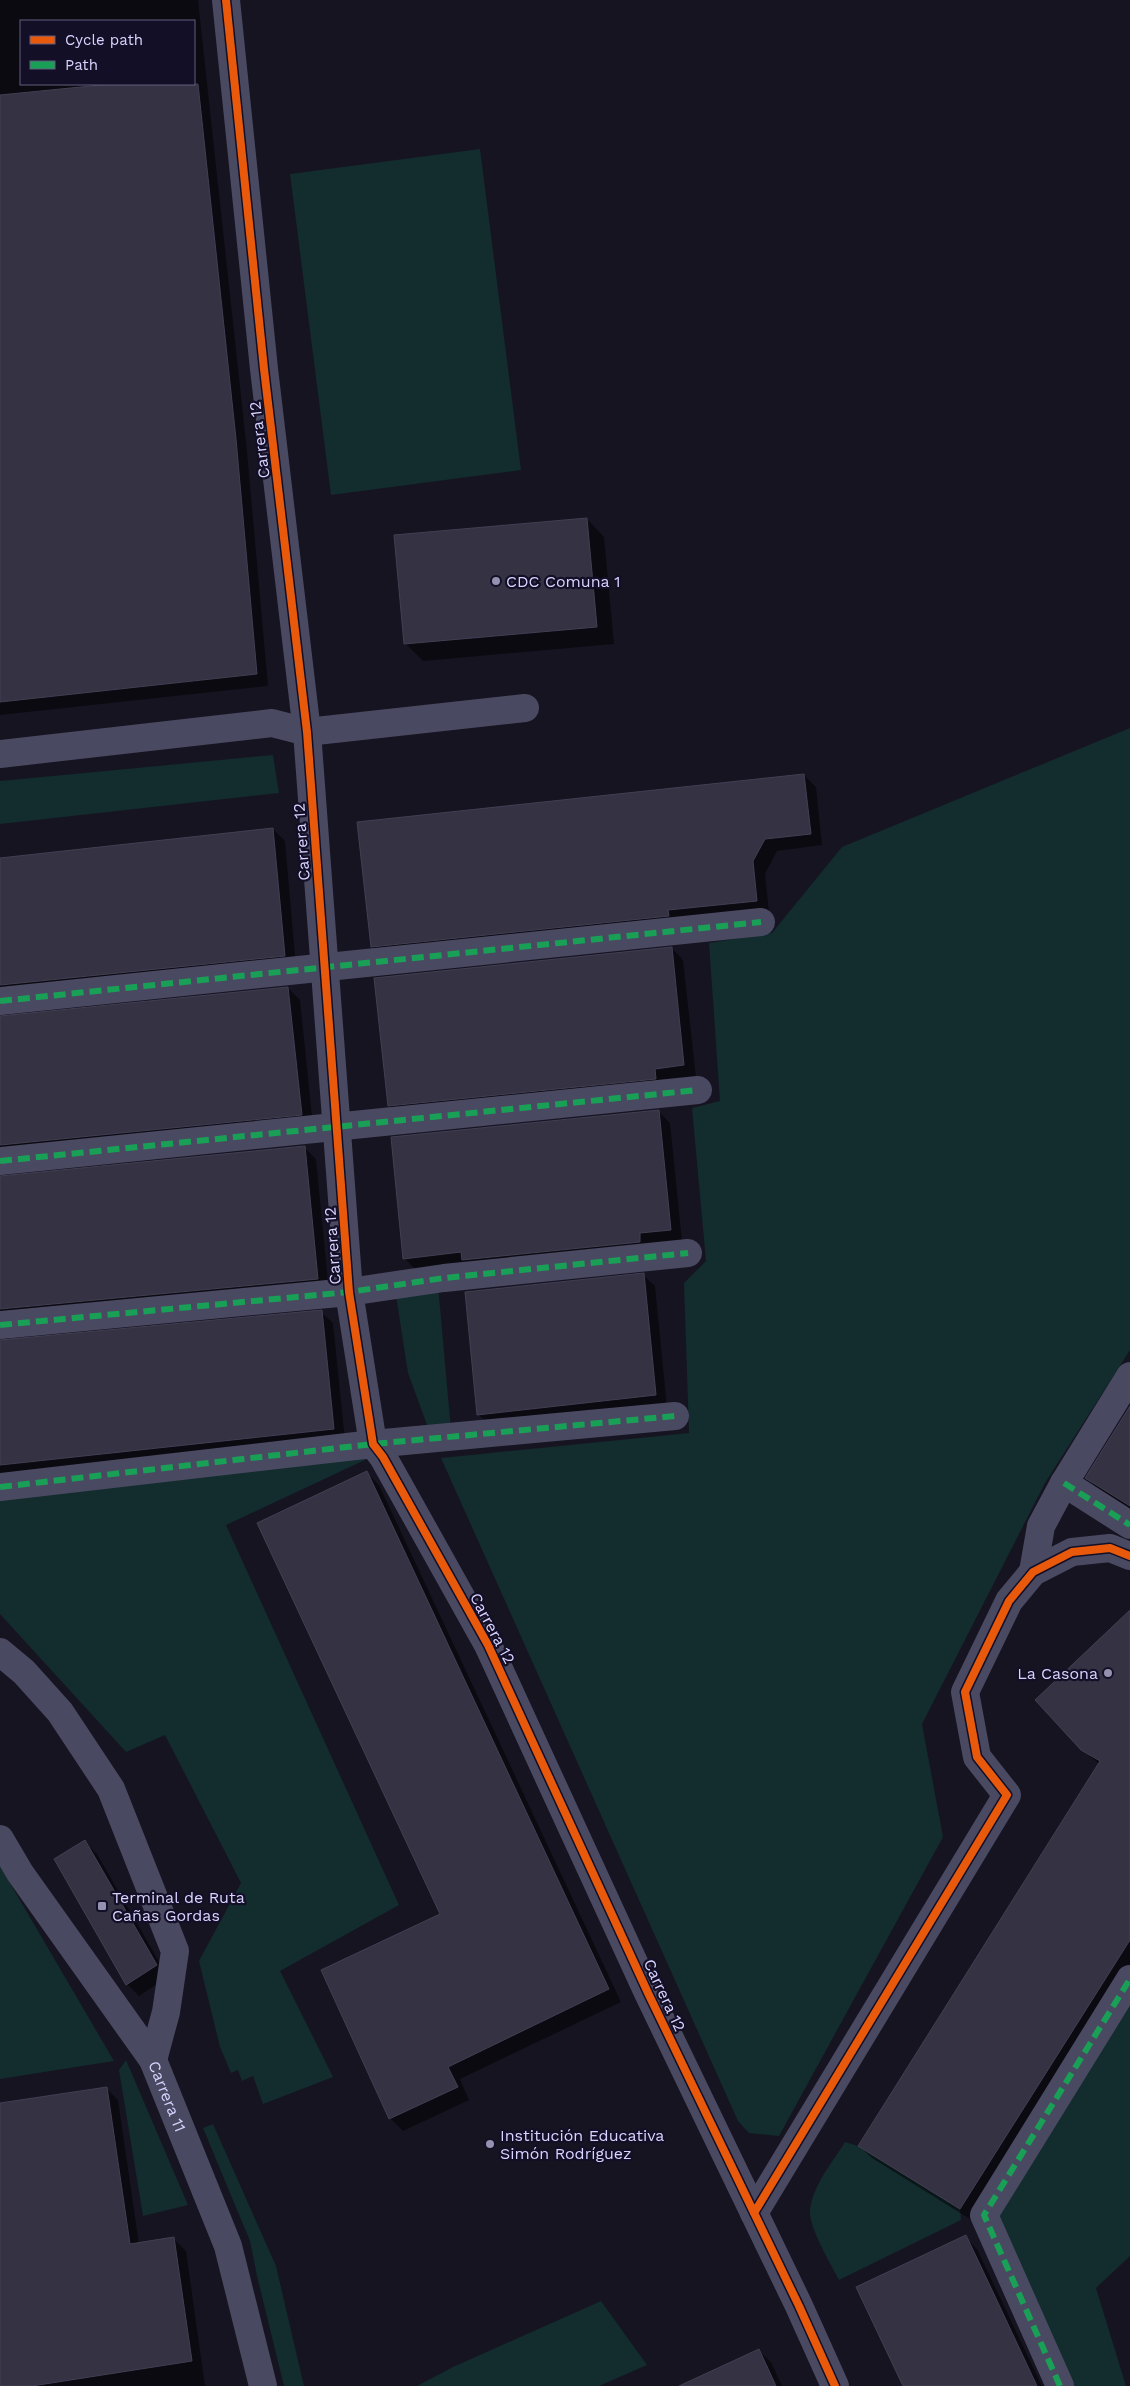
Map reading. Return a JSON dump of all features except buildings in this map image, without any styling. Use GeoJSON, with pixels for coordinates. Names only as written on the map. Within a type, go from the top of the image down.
{"type":"FeatureCollection","features":[{"type":"Feature","properties":{"kind":"street","name":"Carrera 12"},"geometry":{"type":"LineString","coordinates":[[226,0],[264,369],[307,732],[349,1292],[373,1444],[383,1457],[488,1645],[648,1993],[803,2314],[835,2386]]}},
{"type":"Feature","properties":{"kind":"street"},"geometry":{"type":"LineString","coordinates":[[0,754],[272,723],[307,732],[525,708]]}},
{"type":"Feature","properties":{"kind":"street"},"geometry":{"type":"LineString","coordinates":[[0,1001],[761,922]]}},
{"type":"Feature","properties":{"kind":"street"},"geometry":{"type":"LineString","coordinates":[[0,1160],[698,1090]]}},
{"type":"Feature","properties":{"kind":"street"},"geometry":{"type":"LineString","coordinates":[[0,1325],[349,1292],[444,1278],[688,1253]]}},
{"type":"Feature","properties":{"kind":"street"},"geometry":{"type":"LineString","coordinates":[[1033,1572],[1041,1526],[1064,1483],[1130,1376]]}},
{"type":"Feature","properties":{"kind":"street"},"geometry":{"type":"LineString","coordinates":[[0,1487],[373,1444],[675,1416]]}},
{"type":"Feature","properties":{"kind":"street"},"geometry":{"type":"LineString","coordinates":[[1064,1483],[1130,1525]]}},
{"type":"Feature","properties":{"kind":"street"},"geometry":{"type":"LineString","coordinates":[[754,2213],[1007,1795],[977,1757],[965,1692],[1009,1602],[1033,1572],[1072,1552],[1110,1548],[1130,1556]]}},
{"type":"Feature","properties":{"kind":"street"},"geometry":{"type":"LineString","coordinates":[[0,1652],[24,1672],[60,1712],[111,1789],[175,1951],[161,2038],[153,2060]]}},
{"type":"Feature","properties":{"kind":"street","name":"Carrera 11"},"geometry":{"type":"LineString","coordinates":[[0,1839],[20,1872],[153,2060],[228,2246],[263,2386]]}},
{"type":"Feature","properties":{"kind":"street"},"geometry":{"type":"LineString","coordinates":[[1060,2386],[984,2215],[1130,1979]]}},
{"type":"Feature","properties":{"kind":"green space"},"geometry":{"type":"Polygon","coordinates":[[[480,149],[521,470],[331,495],[290,174],[480,149]]]}},
{"type":"Feature","properties":{"kind":"green space"},"geometry":{"type":"Polygon","coordinates":[[[1130,728],[1130,1350],[1045,1483],[922,1724],[943,1837],[779,2136],[749,2133],[738,2121],[441,1458],[689,1433],[684,1283],[706,1261],[692,1108],[720,1101],[709,943],[772,933],[842,847],[1130,728]]]}},
{"type":"Feature","properties":{"kind":"green space"},"geometry":{"type":"Polygon","coordinates":[[[273,755],[279,793],[0,824],[0,781],[273,755]]]}},
{"type":"Feature","properties":{"kind":"green space"},"geometry":{"type":"Polygon","coordinates":[[[438,1285],[451,1430],[430,1433],[408,1373],[395,1289],[438,1285]]]}},
{"type":"Feature","properties":{"kind":"green space"},"geometry":{"type":"Polygon","coordinates":[[[369,1458],[226,1525],[399,1905],[280,1971],[333,2077],[263,2104],[253,2076],[242,2081],[238,2070],[231,2073],[220,2047],[199,1961],[241,1883],[165,1735],[126,1752],[0,1614],[0,1495],[369,1458]]]}},
{"type":"Feature","properties":{"kind":"green space"},"geometry":{"type":"Polygon","coordinates":[[[0,1866],[114,2061],[0,2079],[0,1866]]]}},
{"type":"Feature","properties":{"kind":"green space"},"geometry":{"type":"Polygon","coordinates":[[[1130,1995],[1130,2256],[1096,2288],[1126,2386],[1068,2386],[996,2219],[1130,1995]]]}},
{"type":"Feature","properties":{"kind":"green space"},"geometry":{"type":"Polygon","coordinates":[[[126,2060],[188,2205],[143,2216],[119,2070],[126,2060]]]}},
{"type":"Feature","properties":{"kind":"green space"},"geometry":{"type":"Polygon","coordinates":[[[213,2124],[276,2266],[304,2386],[284,2386],[250,2241],[203,2128],[213,2124]]]}},
{"type":"Feature","properties":{"kind":"green space"},"geometry":{"type":"Polygon","coordinates":[[[845,2142],[858,2146],[960,2209],[961,2220],[839,2280],[813,2227],[810,2211],[814,2193],[845,2142]]]}},
{"type":"Feature","properties":{"kind":"green space"},"geometry":{"type":"Polygon","coordinates":[[[601,2301],[647,2365],[599,2386],[417,2386],[453,2367],[601,2301]]]}},
{"type":"Feature","properties":{"kind":"marked path"},"geometry":{"type":"LineString","coordinates":[[0,1001],[761,922]]}},
{"type":"Feature","properties":{"kind":"marked path"},"geometry":{"type":"LineString","coordinates":[[0,1161],[698,1090]]}},
{"type":"Feature","properties":{"kind":"marked path"},"geometry":{"type":"LineString","coordinates":[[0,1325],[349,1292],[444,1278],[688,1253]]}},
{"type":"Feature","properties":{"kind":"marked path"},"geometry":{"type":"LineString","coordinates":[[0,1487],[373,1444],[675,1416]]}},
{"type":"Feature","properties":{"kind":"marked path"},"geometry":{"type":"LineString","coordinates":[[1064,1483],[1130,1525]]}},
{"type":"Feature","properties":{"kind":"marked path"},"geometry":{"type":"LineString","coordinates":[[1060,2386],[984,2215],[1130,1979]]}},
{"type":"Feature","properties":{"kind":"cycle path"},"geometry":{"type":"LineString","coordinates":[[226,0],[264,369],[307,732],[349,1292],[373,1444],[383,1457],[488,1645],[648,1993],[799,2306],[835,2386]]}},
{"type":"Feature","properties":{"kind":"cycle path"},"geometry":{"type":"LineString","coordinates":[[754,2213],[1007,1795],[977,1757],[965,1692],[1009,1601],[1033,1572],[1072,1552],[1110,1548],[1130,1556]]}},
{"type":"Feature","properties":{"kind":"place","name":"CDC Comuna 1"},"geometry":{"type":"Point","coordinates":[496,581]}},
{"type":"Feature","properties":{"kind":"place","name":"La Casona"},"geometry":{"type":"Point","coordinates":[1108,1673]}},
{"type":"Feature","properties":{"kind":"place","name":"Terminal de Ruta Cañas Gordas"},"geometry":{"type":"Point","coordinates":[102,1906]}},
{"type":"Feature","properties":{"kind":"place","name":"Institución Educativa Simón Rodríguez"},"geometry":{"type":"Point","coordinates":[490,2144]}}]}
